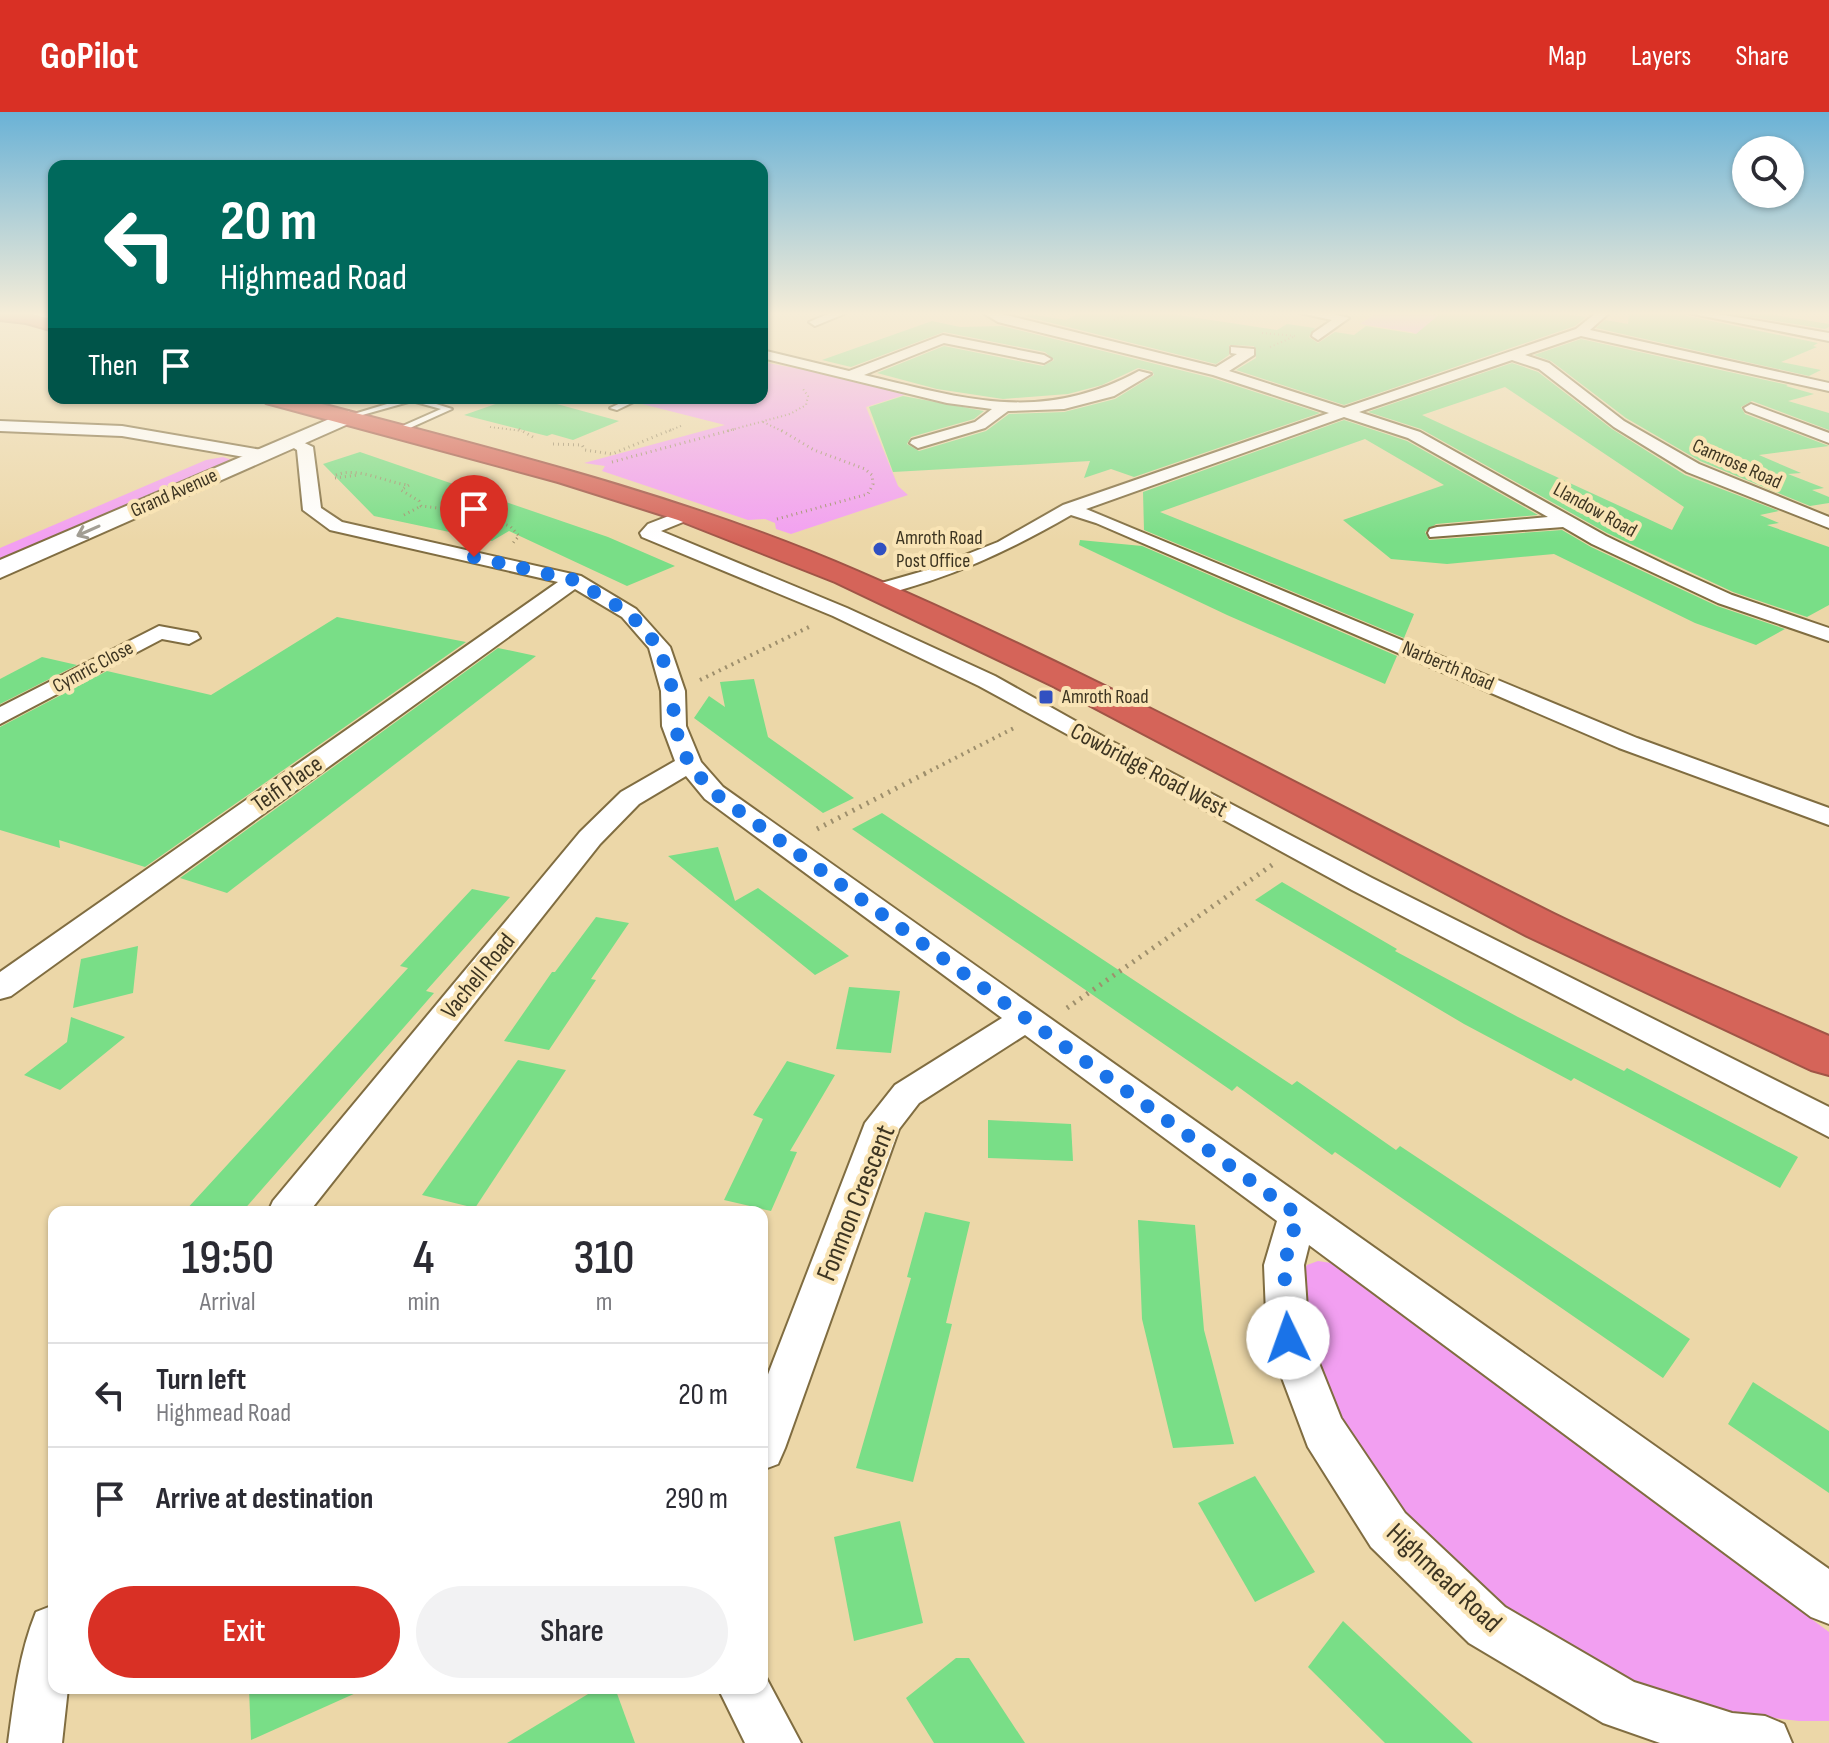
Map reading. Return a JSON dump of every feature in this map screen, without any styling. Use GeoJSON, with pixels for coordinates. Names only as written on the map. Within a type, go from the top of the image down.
{"type":"FeatureCollection","features":[{"type":"Feature","properties":{"kind":"highway","name":"Cowbridge Road West"},"geometry":{"type":"LineString","coordinates":[[298,404],[401,430],[687,514],[878,590],[1065,679],[1543,926],[1829,1057]]}},
{"type":"Feature","properties":{"kind":"street"},"geometry":{"type":"LineString","coordinates":[[910,389],[947,399],[1004,407],[1064,405],[1116,389]]}},
{"type":"Feature","properties":{"kind":"street","name":"Llandow Road"},"geometry":{"type":"LineString","coordinates":[[1272,389],[1414,435],[1611,546],[1725,599],[1829,635]]}},
{"type":"Feature","properties":{"kind":"street"},"geometry":{"type":"LineString","coordinates":[[878,590],[934,574],[1005,546],[1069,509],[1413,389]]}},
{"type":"Feature","properties":{"kind":"street","name":"Camrose Road"},"geometry":{"type":"LineString","coordinates":[[1574,389],[1619,424],[1693,468],[1829,523]]}},
{"type":"Feature","properties":{"kind":"street"},"geometry":{"type":"LineString","coordinates":[[926,437],[980,425],[1004,407]]}},
{"type":"Feature","properties":{"kind":"street"},"geometry":{"type":"LineString","coordinates":[[1730,410],[1759,407],[1829,438]]}},
{"type":"Feature","properties":{"kind":"street","name":"Grand Avenue"},"geometry":{"type":"LineString","coordinates":[[0,570],[292,442],[338,414]]}},
{"type":"Feature","properties":{"kind":"street","name":"Grand Avenue"},"geometry":{"type":"LineString","coordinates":[[14,538],[197,460],[263,441],[338,414]]}},
{"type":"Feature","properties":{"kind":"street"},"geometry":{"type":"LineString","coordinates":[[0,426],[109,430],[262,455]]}},
{"type":"Feature","properties":{"kind":"street"},"geometry":{"type":"LineString","coordinates":[[0,435],[18,427]]}},
{"type":"Feature","properties":{"kind":"street"},"geometry":{"type":"LineString","coordinates":[[292,442],[305,447],[312,510],[336,526],[574,580],[629,613],[659,647],[670,684],[674,726],[689,764],[714,793],[1829,1599]]}},
{"type":"Feature","properties":{"kind":"street","name":"Narberth Road"},"geometry":{"type":"LineString","coordinates":[[1069,509],[1102,519],[1628,743],[1829,817]]}},
{"type":"Feature","properties":{"kind":"street","name":"Cowbridge Road West"},"geometry":{"type":"LineString","coordinates":[[687,514],[649,533],[840,612],[987,681],[1296,848],[1829,1123]]}},
{"type":"Feature","properties":{"kind":"street"},"geometry":{"type":"LineString","coordinates":[[1437,533],[1567,521]]}},
{"type":"Feature","properties":{"kind":"street","name":"Teifi Place"},"geometry":{"type":"LineString","coordinates":[[0,988],[574,580]]}},
{"type":"Feature","properties":{"kind":"street","name":"Cymric Close"},"geometry":{"type":"LineString","coordinates":[[0,717],[159,632],[189,638]]}},
{"type":"Feature","properties":{"kind":"street","name":"Vachell Road"},"geometry":{"type":"LineString","coordinates":[[292,1206],[590,838],[630,798],[689,764]]}},
{"type":"Feature","properties":{"kind":"street"},"geometry":{"type":"LineString","coordinates":[[1507,958],[1543,926]]}},
{"type":"Feature","properties":{"kind":"street","name":"Fonmon Crescent"},"geometry":{"type":"LineString","coordinates":[[768,1432],[883,1123],[907,1094],[1033,1023]]}},
{"type":"Feature","properties":{"kind":"street","name":"Highmead Road"},"geometry":{"type":"LineString","coordinates":[[1298,1215],[1284,1265],[1288,1338],[1324,1432],[1388,1530],[1487,1625],[1622,1704],[1732,1740],[1765,1743]]}},
{"type":"Feature","properties":{"kind":"street"},"geometry":{"type":"LineString","coordinates":[[35,1743],[48,1653]]}},
{"type":"Feature","properties":{"kind":"street"},"geometry":{"type":"LineString","coordinates":[[747,1694],[774,1743]]}},
{"type":"Feature","properties":{"kind":"lane"},"geometry":{"type":"LineString","coordinates":[[338,414],[387,404]]}},
{"type":"Feature","properties":{"kind":"lane"},"geometry":{"type":"LineString","coordinates":[[401,430],[448,409],[430,404]]}},
{"type":"Feature","properties":{"kind":"lane"},"geometry":{"type":"LineString","coordinates":[[614,408],[624,404]]}},
{"type":"Feature","properties":{"kind":"path"},"geometry":{"type":"LineString","coordinates":[[601,465],[803,408],[808,400],[806,392]]}},
{"type":"Feature","properties":{"kind":"path"},"geometry":{"type":"LineString","coordinates":[[762,422],[795,435],[813,450],[860,465],[872,477],[873,485],[868,494],[768,522]]}},
{"type":"Feature","properties":{"kind":"path"},"geometry":{"type":"LineString","coordinates":[[612,454],[683,425]]}},
{"type":"Feature","properties":{"kind":"path"},"geometry":{"type":"LineString","coordinates":[[542,446],[582,445],[585,450],[608,451],[622,459]]}},
{"type":"Feature","properties":{"kind":"path"},"geometry":{"type":"LineString","coordinates":[[358,475],[357,472],[346,471],[334,476],[342,479],[358,475],[409,485],[401,490],[419,501],[421,506],[499,515],[494,521],[510,526],[519,536],[513,543],[501,541],[474,557]]}},
{"type":"Feature","properties":{"kind":"path"},"geometry":{"type":"LineString","coordinates":[[670,684],[701,680],[840,612]]}},
{"type":"Feature","properties":{"kind":"path"},"geometry":{"type":"LineString","coordinates":[[786,846],[930,769],[1044,713]]}},
{"type":"Feature","properties":{"kind":"path"},"geometry":{"type":"LineString","coordinates":[[1033,1023],[1296,848]]}},
{"type":"Feature","properties":{"kind":"shaded area"},"geometry":{"type":"Polygon","coordinates":[[[768,389],[889,389],[907,394],[866,407],[898,486],[908,495],[791,534],[776,529],[775,523],[765,519],[748,520],[602,471],[605,466],[584,463],[725,425],[642,404],[768,404],[768,389]]]}},
{"type":"Feature","properties":{"kind":"shaded area"},"geometry":{"type":"Polygon","coordinates":[[[223,457],[235,461],[0,566],[0,548],[206,460],[223,457]]]}},
{"type":"Feature","properties":{"kind":"shaded area"},"geometry":{"type":"Polygon","coordinates":[[[1318,1261],[1331,1263],[1829,1632],[1829,1721],[1799,1721],[1733,1713],[1635,1684],[1490,1601],[1422,1540],[1374,1479],[1316,1373],[1300,1276],[1307,1265],[1318,1261]]]}},
{"type":"Feature","properties":{"kind":"building"},"geometry":{"type":"Polygon","coordinates":[[[938,389],[1086,389],[1068,394],[1003,399],[938,389]]]}},
{"type":"Feature","properties":{"kind":"building"},"geometry":{"type":"Polygon","coordinates":[[[1131,389],[1246,389],[1320,413],[1134,477],[1111,469],[1084,478],[1090,461],[893,472],[869,407],[903,396],[984,411],[974,419],[911,437],[907,444],[919,451],[986,431],[1009,414],[1064,412],[1115,399],[1131,389]]]}},
{"type":"Feature","properties":{"kind":"building"},"geometry":{"type":"Polygon","coordinates":[[[1295,389],[1390,389],[1344,405],[1295,389]]]}},
{"type":"Feature","properties":{"kind":"building"},"geometry":{"type":"Polygon","coordinates":[[[1435,389],[1499,389],[1422,415],[1672,530],[1684,507],[1508,389],[1560,389],[1612,429],[1685,475],[1779,511],[1760,515],[1779,523],[1767,525],[1829,547],[1829,605],[1807,617],[1733,592],[1607,533],[1421,429],[1368,412],[1435,389]]]}},
{"type":"Feature","properties":{"kind":"building"},"geometry":{"type":"Polygon","coordinates":[[[1588,389],[1797,389],[1814,394],[1788,401],[1829,413],[1829,430],[1752,401],[1741,407],[1745,414],[1829,446],[1759,455],[1801,473],[1788,474],[1824,488],[1812,490],[1829,497],[1829,503],[1810,506],[1700,461],[1626,418],[1588,389]]]}},
{"type":"Feature","properties":{"kind":"building"},"geometry":{"type":"Polygon","coordinates":[[[496,404],[557,404],[619,421],[573,440],[464,415],[496,404]]]}},
{"type":"Feature","properties":{"kind":"building"},"geometry":{"type":"Polygon","coordinates":[[[1344,420],[1407,441],[1538,515],[1436,524],[1425,532],[1429,540],[1562,530],[1591,547],[1717,606],[1785,629],[1756,645],[1695,623],[1554,554],[1447,564],[1391,559],[1343,520],[1444,485],[1365,439],[1160,512],[1414,614],[1404,638],[1144,530],[1143,492],[1344,420]]]}},
{"type":"Feature","properties":{"kind":"building"},"geometry":{"type":"Polygon","coordinates":[[[360,452],[608,537],[675,566],[627,586],[509,531],[492,541],[374,516],[323,464],[360,452]]]}},
{"type":"Feature","properties":{"kind":"building"},"geometry":{"type":"Polygon","coordinates":[[[1080,540],[1142,546],[1397,656],[1385,684],[1227,615],[1079,545],[1080,540]]]}},
{"type":"Feature","properties":{"kind":"building"},"geometry":{"type":"Polygon","coordinates":[[[337,617],[466,642],[145,867],[59,840],[60,848],[0,830],[0,727],[107,671],[211,695],[337,617]]]}},
{"type":"Feature","properties":{"kind":"building"},"geometry":{"type":"Polygon","coordinates":[[[498,648],[536,656],[227,893],[180,878],[498,648]]]}},
{"type":"Feature","properties":{"kind":"building"},"geometry":{"type":"Polygon","coordinates":[[[42,657],[77,665],[0,704],[0,679],[42,657]]]}},
{"type":"Feature","properties":{"kind":"building"},"geometry":{"type":"Polygon","coordinates":[[[754,679],[768,737],[854,798],[823,813],[694,718],[709,696],[725,707],[720,682],[754,679]]]}},
{"type":"Feature","properties":{"kind":"building"},"geometry":{"type":"Polygon","coordinates":[[[882,813],[1292,1085],[1297,1081],[1396,1150],[1400,1146],[1690,1339],[1663,1378],[1335,1152],[1332,1155],[1237,1086],[1232,1091],[852,829],[882,813]]]}},
{"type":"Feature","properties":{"kind":"building"},"geometry":{"type":"Polygon","coordinates":[[[718,847],[735,901],[758,888],[849,956],[815,975],[668,856],[718,847]]]}},
{"type":"Feature","properties":{"kind":"building"},"geometry":{"type":"Polygon","coordinates":[[[1282,882],[1397,949],[1395,951],[1518,1017],[1624,1071],[1627,1068],[1798,1157],[1780,1188],[1574,1078],[1571,1081],[1464,1024],[1255,900],[1282,882]]]}},
{"type":"Feature","properties":{"kind":"building"},"geometry":{"type":"Polygon","coordinates":[[[472,889],[510,897],[426,991],[434,993],[247,1206],[190,1206],[408,968],[400,966],[472,889]]]}},
{"type":"Feature","properties":{"kind":"building"},"geometry":{"type":"Polygon","coordinates":[[[596,917],[629,923],[591,979],[596,980],[549,1050],[504,1041],[552,972],[596,917]]]}},
{"type":"Feature","properties":{"kind":"building"},"geometry":{"type":"Polygon","coordinates":[[[138,946],[133,993],[73,1008],[81,959],[138,946]]]}},
{"type":"Feature","properties":{"kind":"building"},"geometry":{"type":"Polygon","coordinates":[[[849,987],[900,991],[891,1053],[836,1049],[849,987]]]}},
{"type":"Feature","properties":{"kind":"building"},"geometry":{"type":"Polygon","coordinates":[[[71,1017],[125,1037],[60,1090],[24,1075],[67,1042],[71,1017]]]}},
{"type":"Feature","properties":{"kind":"building"},"geometry":{"type":"Polygon","coordinates":[[[518,1060],[566,1070],[476,1206],[422,1195],[518,1060]]]}},
{"type":"Feature","properties":{"kind":"building"},"geometry":{"type":"Polygon","coordinates":[[[787,1061],[835,1075],[790,1151],[797,1152],[771,1211],[768,1206],[750,1206],[724,1200],[763,1119],[753,1115],[787,1061]]]}},
{"type":"Feature","properties":{"kind":"building"},"geometry":{"type":"Polygon","coordinates":[[[988,1120],[1071,1124],[1073,1161],[988,1158],[988,1120]]]}},
{"type":"Feature","properties":{"kind":"building"},"geometry":{"type":"Polygon","coordinates":[[[925,1212],[970,1222],[946,1323],[952,1324],[913,1482],[856,1468],[911,1278],[907,1277],[925,1212]]]}},
{"type":"Feature","properties":{"kind":"building"},"geometry":{"type":"Polygon","coordinates":[[[1138,1220],[1195,1225],[1204,1330],[1234,1444],[1173,1448],[1142,1319],[1138,1220]]]}},
{"type":"Feature","properties":{"kind":"building"},"geometry":{"type":"Polygon","coordinates":[[[1753,1382],[1829,1431],[1829,1493],[1728,1424],[1753,1382]]]}},
{"type":"Feature","properties":{"kind":"building"},"geometry":{"type":"Polygon","coordinates":[[[1255,1476],[1315,1572],[1255,1602],[1198,1503],[1255,1476]]]}},
{"type":"Feature","properties":{"kind":"building"},"geometry":{"type":"Polygon","coordinates":[[[900,1521],[923,1623],[854,1641],[834,1537],[900,1521]]]}},
{"type":"Feature","properties":{"kind":"building"},"geometry":{"type":"Polygon","coordinates":[[[1343,1621],[1473,1743],[1385,1743],[1308,1667],[1343,1621]]]}},
{"type":"Feature","properties":{"kind":"building"},"geometry":{"type":"Polygon","coordinates":[[[956,1658],[969,1658],[1025,1743],[934,1743],[906,1698],[956,1658]]]}},
{"type":"Feature","properties":{"kind":"building"},"geometry":{"type":"Polygon","coordinates":[[[249,1694],[354,1694],[251,1740],[249,1694]]]}},
{"type":"Feature","properties":{"kind":"building"},"geometry":{"type":"Polygon","coordinates":[[[588,1694],[617,1694],[635,1743],[507,1743],[588,1694]]]}},
{"type":"Feature","properties":{"kind":"place","name":"Amroth Road Post Office"},"geometry":{"type":"Point","coordinates":[880,549]}},
{"type":"Feature","properties":{"kind":"place","name":"Amroth Road"},"geometry":{"type":"Point","coordinates":[1046,697]}},
{"type":"Feature","properties":{"kind":"route"},"geometry":{"type":"LineString","coordinates":[[474,557],[574,580],[629,613],[659,647],[673,691],[674,726],[689,764],[714,793],[1298,1215],[1284,1265],[1288,1338]]}}]}
